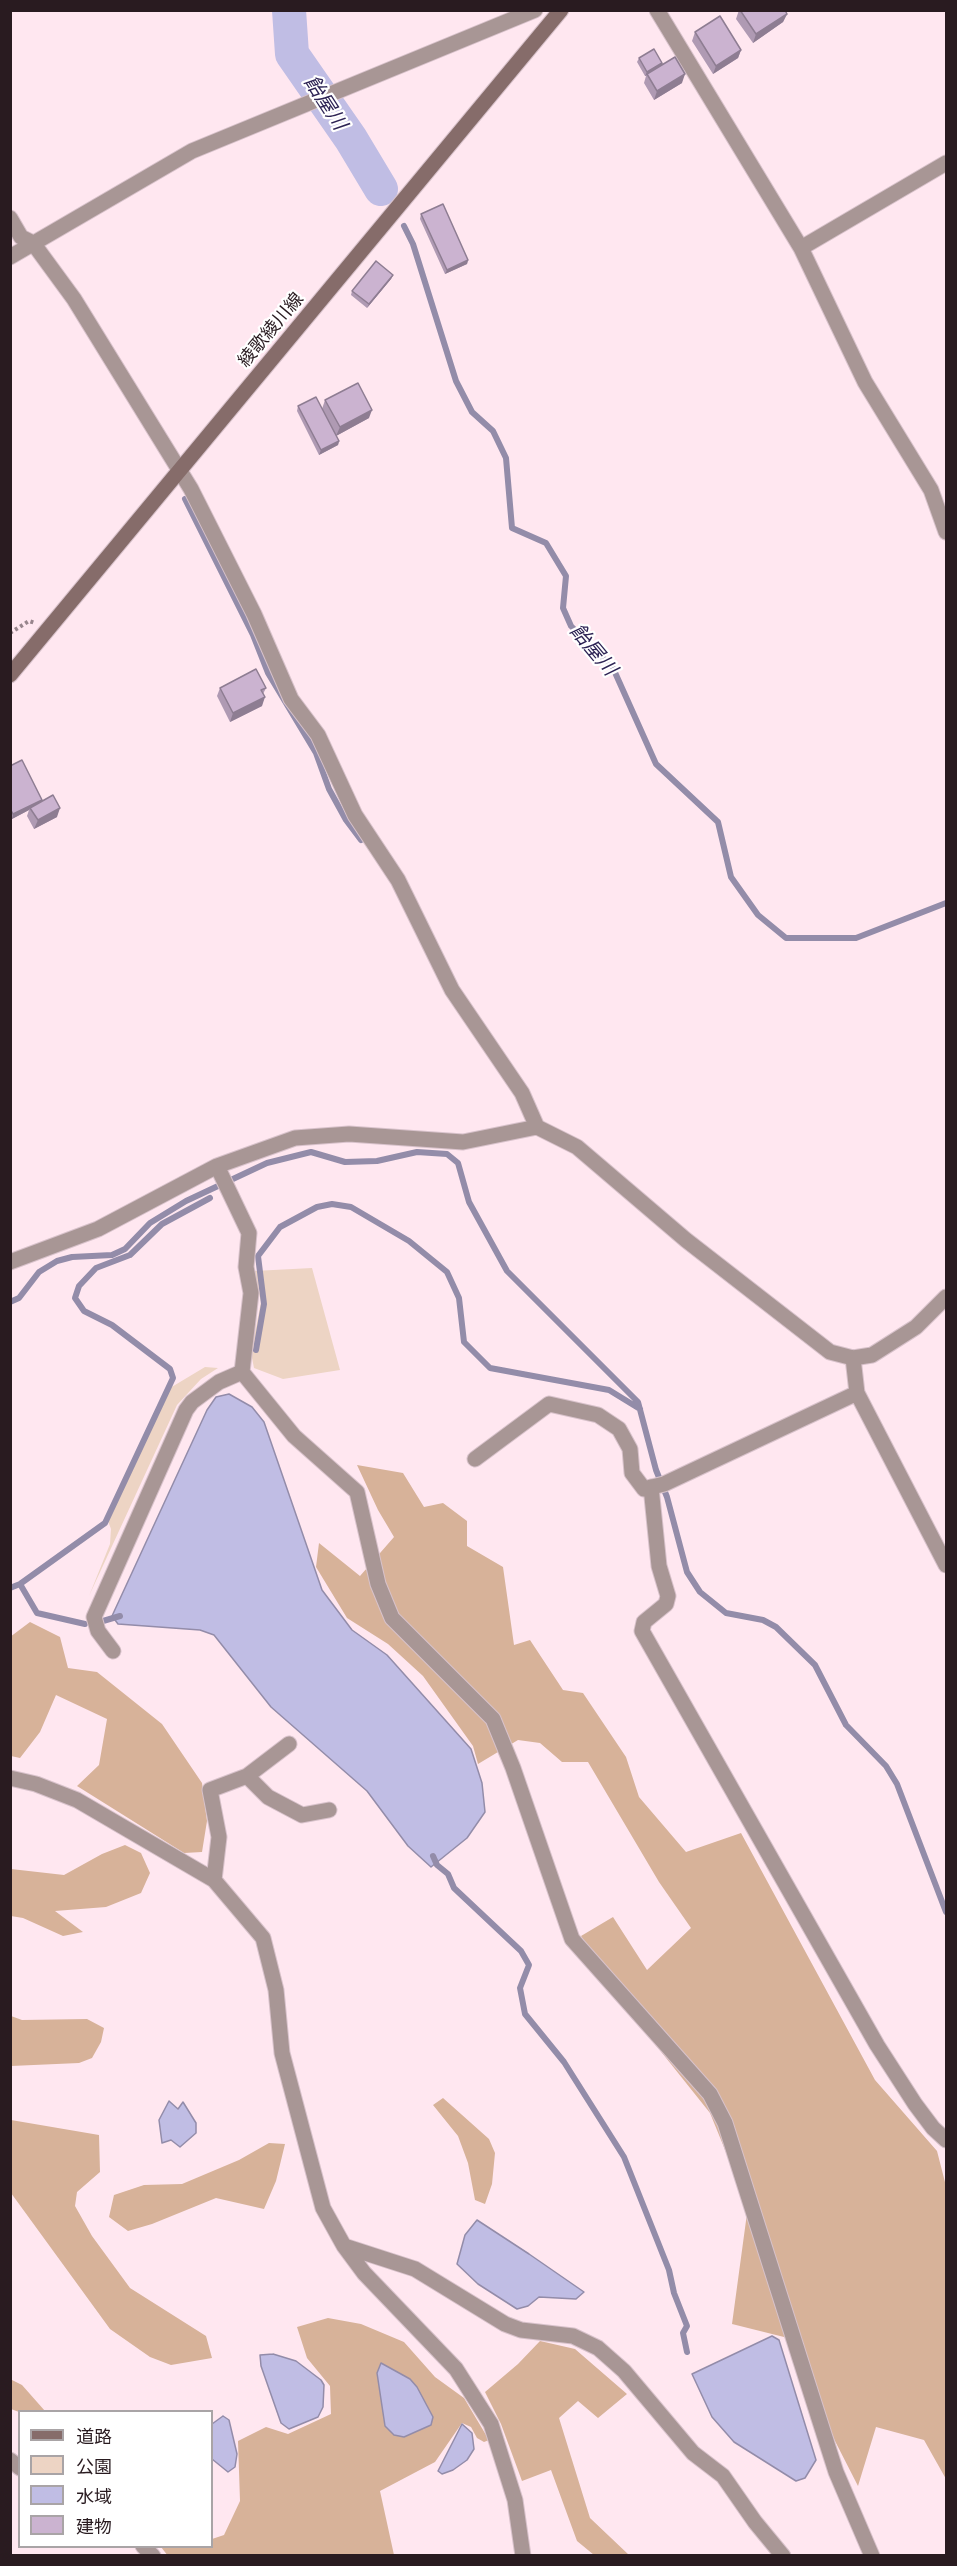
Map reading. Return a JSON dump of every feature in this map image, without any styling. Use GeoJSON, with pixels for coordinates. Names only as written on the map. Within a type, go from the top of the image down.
{"type":"FeatureCollection","features":[{"type":"Feature","properties":{"kind":"main road","name":"綾歌綾川線"},"geometry":{"type":"LineString","coordinates":[[10,675],[561,10]]}},
{"type":"Feature","properties":{"kind":"street"},"geometry":{"type":"LineString","coordinates":[[10,257],[192,151],[316,102],[535,10]]}},
{"type":"Feature","properties":{"kind":"street"},"geometry":{"type":"LineString","coordinates":[[657,10],[801,248],[865,382],[931,490],[946,532]]}},
{"type":"Feature","properties":{"kind":"street"},"geometry":{"type":"LineString","coordinates":[[801,248],[946,163]]}},
{"type":"Feature","properties":{"kind":"street"},"geometry":{"type":"LineString","coordinates":[[10,218],[21,237],[33,243],[74,299],[129,384],[191,489],[254,614],[291,699],[318,735],[355,815],[398,880],[452,990],[522,1093],[537,1127]]}},
{"type":"Feature","properties":{"kind":"street"},"geometry":{"type":"LineString","coordinates":[[10,1262],[98,1229],[222,1176],[295,1138],[349,1134],[463,1142],[537,1127],[577,1147],[686,1240],[830,1352],[853,1358],[872,1355],[916,1327],[946,1297]]}},
{"type":"Feature","properties":{"kind":"street"},"geometry":{"type":"LineString","coordinates":[[222,1176],[249,1233],[246,1267],[251,1293],[242,1372],[294,1436],[357,1492],[378,1584],[392,1618],[493,1719],[573,1939],[710,2094],[725,2123],[836,2472],[872,2556]]}},
{"type":"Feature","properties":{"kind":"street"},"geometry":{"type":"LineString","coordinates":[[853,1358],[857,1393],[946,1565]]}},
{"type":"Feature","properties":{"kind":"street"},"geometry":{"type":"LineString","coordinates":[[113,1651],[98,1631],[94,1617],[186,1410],[192,1402],[219,1382],[242,1372]]}},
{"type":"Feature","properties":{"kind":"street"},"geometry":{"type":"LineString","coordinates":[[475,1459],[549,1404],[598,1415],[619,1429],[630,1449],[632,1473],[644,1489],[658,1486],[857,1393]]}},
{"type":"Feature","properties":{"kind":"street"},"geometry":{"type":"LineString","coordinates":[[658,1486],[658,1566],[668,1596],[666,1604],[644,1622],[642,1631],[877,2045],[915,2104],[933,2128],[946,2140]]}},
{"type":"Feature","properties":{"kind":"street"},"geometry":{"type":"LineString","coordinates":[[214,1880],[219,1838],[210,1790],[248,1776],[289,1744]]}},
{"type":"Feature","properties":{"kind":"street"},"geometry":{"type":"LineString","coordinates":[[248,1776],[268,1797],[302,1815],[329,1809]]}},
{"type":"Feature","properties":{"kind":"street"},"geometry":{"type":"LineString","coordinates":[[10,1778],[36,1784],[77,1800],[214,1880],[263,1938],[276,1990],[282,2053],[323,2208],[344,2246],[364,2273],[456,2369],[491,2424],[515,2500],[523,2556]]}},
{"type":"Feature","properties":{"kind":"street"},"geometry":{"type":"LineString","coordinates":[[344,2246],[415,2269],[505,2324],[521,2330],[573,2336],[598,2348],[624,2371],[693,2453],[723,2475],[755,2522],[783,2556]]}},
{"type":"Feature","properties":{"kind":"green space"},"geometry":{"type":"Polygon","coordinates":[[[312,1268],[340,1370],[283,1379],[254,1368],[251,1353],[261,1302],[254,1271],[312,1268]]]}},
{"type":"Feature","properties":{"kind":"green space"},"geometry":{"type":"Polygon","coordinates":[[[205,1367],[218,1368],[201,1379],[177,1405],[89,1596],[110,1544],[111,1529],[108,1521],[170,1388],[205,1367]]]}},
{"type":"Feature","properties":{"kind":"shaded area"},"geometry":{"type":"Polygon","coordinates":[[[357,1465],[403,1473],[424,1507],[443,1503],[467,1521],[467,1546],[503,1567],[514,1645],[530,1640],[563,1690],[583,1693],[626,1757],[639,1797],[686,1852],[741,1833],[875,2080],[937,2151],[946,2186],[946,2479],[924,2440],[876,2427],[858,2486],[835,2441],[819,2402],[800,2341],[732,2324],[748,2206],[710,2113],[627,2009],[581,1936],[613,1917],[647,1970],[691,1928],[659,1882],[588,1762],[562,1762],[540,1743],[518,1740],[478,1764],[473,1746],[423,1676],[388,1644],[347,1618],[316,1567],[319,1543],[360,1576],[394,1537],[378,1510],[357,1465]]]}},
{"type":"Feature","properties":{"kind":"shaded area"},"geometry":{"type":"Polygon","coordinates":[[[30,1622],[60,1637],[68,1668],[97,1672],[162,1724],[202,1783],[207,1821],[202,1852],[184,1853],[77,1786],[99,1765],[107,1719],[56,1695],[40,1732],[20,1758],[11,1756],[10,1637],[30,1622]]]}},
{"type":"Feature","properties":{"kind":"shaded area"},"geometry":{"type":"Polygon","coordinates":[[[125,1845],[141,1853],[150,1873],[141,1893],[106,1907],[55,1911],[83,1932],[63,1936],[23,1918],[11,1916],[11,1869],[64,1875],[102,1854],[125,1845]]]}},
{"type":"Feature","properties":{"kind":"shaded area"},"geometry":{"type":"Polygon","coordinates":[[[11,2016],[22,2020],[87,2019],[104,2028],[101,2042],[92,2058],[79,2063],[11,2066],[11,2016]]]}},
{"type":"Feature","properties":{"kind":"shaded area"},"geometry":{"type":"Polygon","coordinates":[[[443,2098],[489,2139],[495,2153],[492,2184],[485,2204],[475,2200],[468,2163],[458,2136],[433,2105],[443,2098]]]}},
{"type":"Feature","properties":{"kind":"shaded area"},"geometry":{"type":"Polygon","coordinates":[[[11,2120],[99,2135],[100,2172],[77,2192],[75,2206],[92,2236],[130,2288],[206,2336],[212,2358],[171,2365],[150,2357],[110,2329],[11,2193],[11,2120]]]}},
{"type":"Feature","properties":{"kind":"shaded area"},"geometry":{"type":"Polygon","coordinates":[[[269,2143],[285,2144],[276,2181],[264,2209],[216,2198],[152,2224],[128,2231],[109,2217],[114,2195],[144,2185],[182,2184],[239,2160],[269,2143]]]}},
{"type":"Feature","properties":{"kind":"shaded area"},"geometry":{"type":"Polygon","coordinates":[[[328,2318],[361,2324],[404,2342],[435,2377],[464,2398],[489,2440],[484,2442],[477,2438],[471,2427],[462,2423],[435,2462],[380,2491],[394,2555],[168,2556],[162,2548],[213,2548],[213,2539],[224,2535],[240,2501],[238,2441],[266,2427],[288,2434],[331,2414],[330,2386],[307,2358],[297,2327],[328,2318]]]}},
{"type":"Feature","properties":{"kind":"shaded area"},"geometry":{"type":"Polygon","coordinates":[[[540,2341],[575,2349],[627,2394],[598,2418],[578,2401],[559,2418],[590,2518],[629,2555],[594,2555],[577,2541],[551,2470],[522,2481],[501,2424],[485,2392],[518,2364],[540,2341]]]}},
{"type":"Feature","properties":{"kind":"shaded area"},"geometry":{"type":"Polygon","coordinates":[[[10,2379],[22,2385],[44,2410],[18,2412],[11,2409],[10,2379]]]}},
{"type":"Feature","properties":{"kind":"water"},"geometry":{"type":"Polygon","coordinates":[[[229,1394],[252,1407],[264,1422],[322,1590],[352,1630],[387,1655],[471,1749],[482,1783],[485,1812],[467,1838],[431,1867],[408,1846],[367,1791],[271,1707],[214,1635],[200,1630],[118,1624],[112,1616],[207,1410],[216,1397],[229,1394]]]}},
{"type":"Feature","properties":{"kind":"water"},"geometry":{"type":"Polygon","coordinates":[[[169,2101],[178,2109],[183,2102],[196,2123],[196,2133],[180,2147],[171,2140],[162,2143],[159,2120],[169,2101]]]}},
{"type":"Feature","properties":{"kind":"water"},"geometry":{"type":"Polygon","coordinates":[[[477,2220],[584,2292],[576,2299],[539,2297],[528,2306],[517,2309],[478,2284],[457,2264],[465,2235],[477,2220]]]}},
{"type":"Feature","properties":{"kind":"water"},"geometry":{"type":"Polygon","coordinates":[[[772,2336],[779,2340],[816,2460],[805,2478],[796,2481],[734,2442],[712,2417],[692,2374],[772,2336]]]}},
{"type":"Feature","properties":{"kind":"water"},"geometry":{"type":"Polygon","coordinates":[[[273,2354],[296,2361],[321,2380],[324,2385],[323,2407],[318,2417],[289,2429],[281,2423],[261,2366],[260,2355],[273,2354]]]}},
{"type":"Feature","properties":{"kind":"water"},"geometry":{"type":"Polygon","coordinates":[[[381,2363],[410,2379],[417,2387],[433,2417],[431,2425],[404,2437],[394,2435],[385,2426],[377,2373],[381,2363]]]}},
{"type":"Feature","properties":{"kind":"water"},"geometry":{"type":"Polygon","coordinates":[[[223,2416],[229,2420],[237,2454],[235,2467],[228,2472],[213,2460],[213,2423],[223,2416]]]}},
{"type":"Feature","properties":{"kind":"water"},"geometry":{"type":"Polygon","coordinates":[[[462,2424],[472,2433],[474,2449],[467,2460],[453,2470],[442,2474],[438,2471],[462,2424]]]}},
{"type":"Feature","properties":{"kind":"building"},"geometry":{"type":"Polygon","coordinates":[[[740,10],[785,10],[787,14],[756,34],[740,10]]]}},
{"type":"Feature","properties":{"kind":"building"},"geometry":{"type":"Polygon","coordinates":[[[720,16],[741,50],[716,66],[695,32],[720,16]]]}},
{"type":"Feature","properties":{"kind":"building"},"geometry":{"type":"Polygon","coordinates":[[[654,49],[662,63],[647,72],[639,58],[654,49]]]}},
{"type":"Feature","properties":{"kind":"building"},"geometry":{"type":"Polygon","coordinates":[[[675,57],[685,74],[657,91],[647,74],[675,57]]]}},
{"type":"Feature","properties":{"kind":"building"},"geometry":{"type":"Polygon","coordinates":[[[443,204],[468,260],[447,270],[421,214],[443,204]]]}},
{"type":"Feature","properties":{"kind":"building"},"geometry":{"type":"Polygon","coordinates":[[[376,261],[393,275],[369,304],[352,291],[376,261]]]}},
{"type":"Feature","properties":{"kind":"building"},"geometry":{"type":"Polygon","coordinates":[[[358,383],[372,410],[340,427],[325,400],[358,383]]]}},
{"type":"Feature","properties":{"kind":"building"},"geometry":{"type":"Polygon","coordinates":[[[316,397],[339,441],[321,450],[298,406],[316,397]]]}},
{"type":"Feature","properties":{"kind":"building"},"geometry":{"type":"Polygon","coordinates":[[[256,669],[266,688],[261,690],[265,697],[233,713],[220,688],[256,669]]]}},
{"type":"Feature","properties":{"kind":"building"},"geometry":{"type":"Polygon","coordinates":[[[22,760],[42,800],[13,814],[10,809],[10,766],[22,760]]]}},
{"type":"Feature","properties":{"kind":"building"},"geometry":{"type":"Polygon","coordinates":[[[53,795],[60,808],[38,820],[30,808],[53,795]]]}},
{"type":"Feature","properties":{"kind":"waterway","name":"飴屋川"},"geometry":{"type":"LineString","coordinates":[[289,10],[292,54],[351,139],[381,189]]}},
{"type":"Feature","properties":{"kind":"waterway","name":"飴屋川"},"geometry":{"type":"LineString","coordinates":[[404,226],[413,244],[456,381],[472,412],[493,431],[506,458],[512,528],[546,543],[566,576],[563,608],[571,626],[613,668],[656,764],[718,822],[731,877],[758,915],[786,938],[856,938],[946,903]]}},
{"type":"Feature","properties":{"kind":"waterway"},"geometry":{"type":"LineString","coordinates":[[185,499],[253,635],[268,673],[316,753],[329,789],[346,820],[361,840]]}},
{"type":"Feature","properties":{"kind":"waterway"},"geometry":{"type":"LineString","coordinates":[[10,1302],[19,1298],[39,1272],[57,1261],[72,1257],[112,1255],[125,1249],[150,1223],[186,1201],[267,1163],[311,1152],[345,1162],[377,1161],[417,1152],[447,1154],[458,1163],[469,1202],[507,1271],[638,1402],[687,1572],[700,1592],[726,1613],[763,1620],[776,1627],[815,1665],[846,1725],[886,1766],[897,1784],[946,1912]]}},
{"type":"Feature","properties":{"kind":"waterway"},"geometry":{"type":"LineString","coordinates":[[10,1588],[20,1584],[105,1523],[173,1378],[170,1369],[112,1325],[84,1311],[75,1298],[79,1286],[96,1268],[130,1255],[162,1224],[210,1198]]}},
{"type":"Feature","properties":{"kind":"waterway"},"geometry":{"type":"LineString","coordinates":[[256,1350],[264,1304],[258,1256],[280,1227],[317,1207],[332,1204],[351,1207],[409,1241],[447,1272],[459,1298],[464,1342],[490,1368],[609,1390],[640,1409]]}},
{"type":"Feature","properties":{"kind":"waterway"},"geometry":{"type":"LineString","coordinates":[[20,1584],[37,1613],[85,1624]]}},
{"type":"Feature","properties":{"kind":"waterway"},"geometry":{"type":"LineString","coordinates":[[103,1621],[120,1616]]}},
{"type":"Feature","properties":{"kind":"waterway"},"geometry":{"type":"LineString","coordinates":[[433,1856],[437,1865],[448,1874],[454,1888],[521,1951],[529,1965],[520,1988],[525,2014],[564,2062],[624,2157],[669,2270],[674,2293],[687,2326],[683,2333],[687,2352]]}}]}
